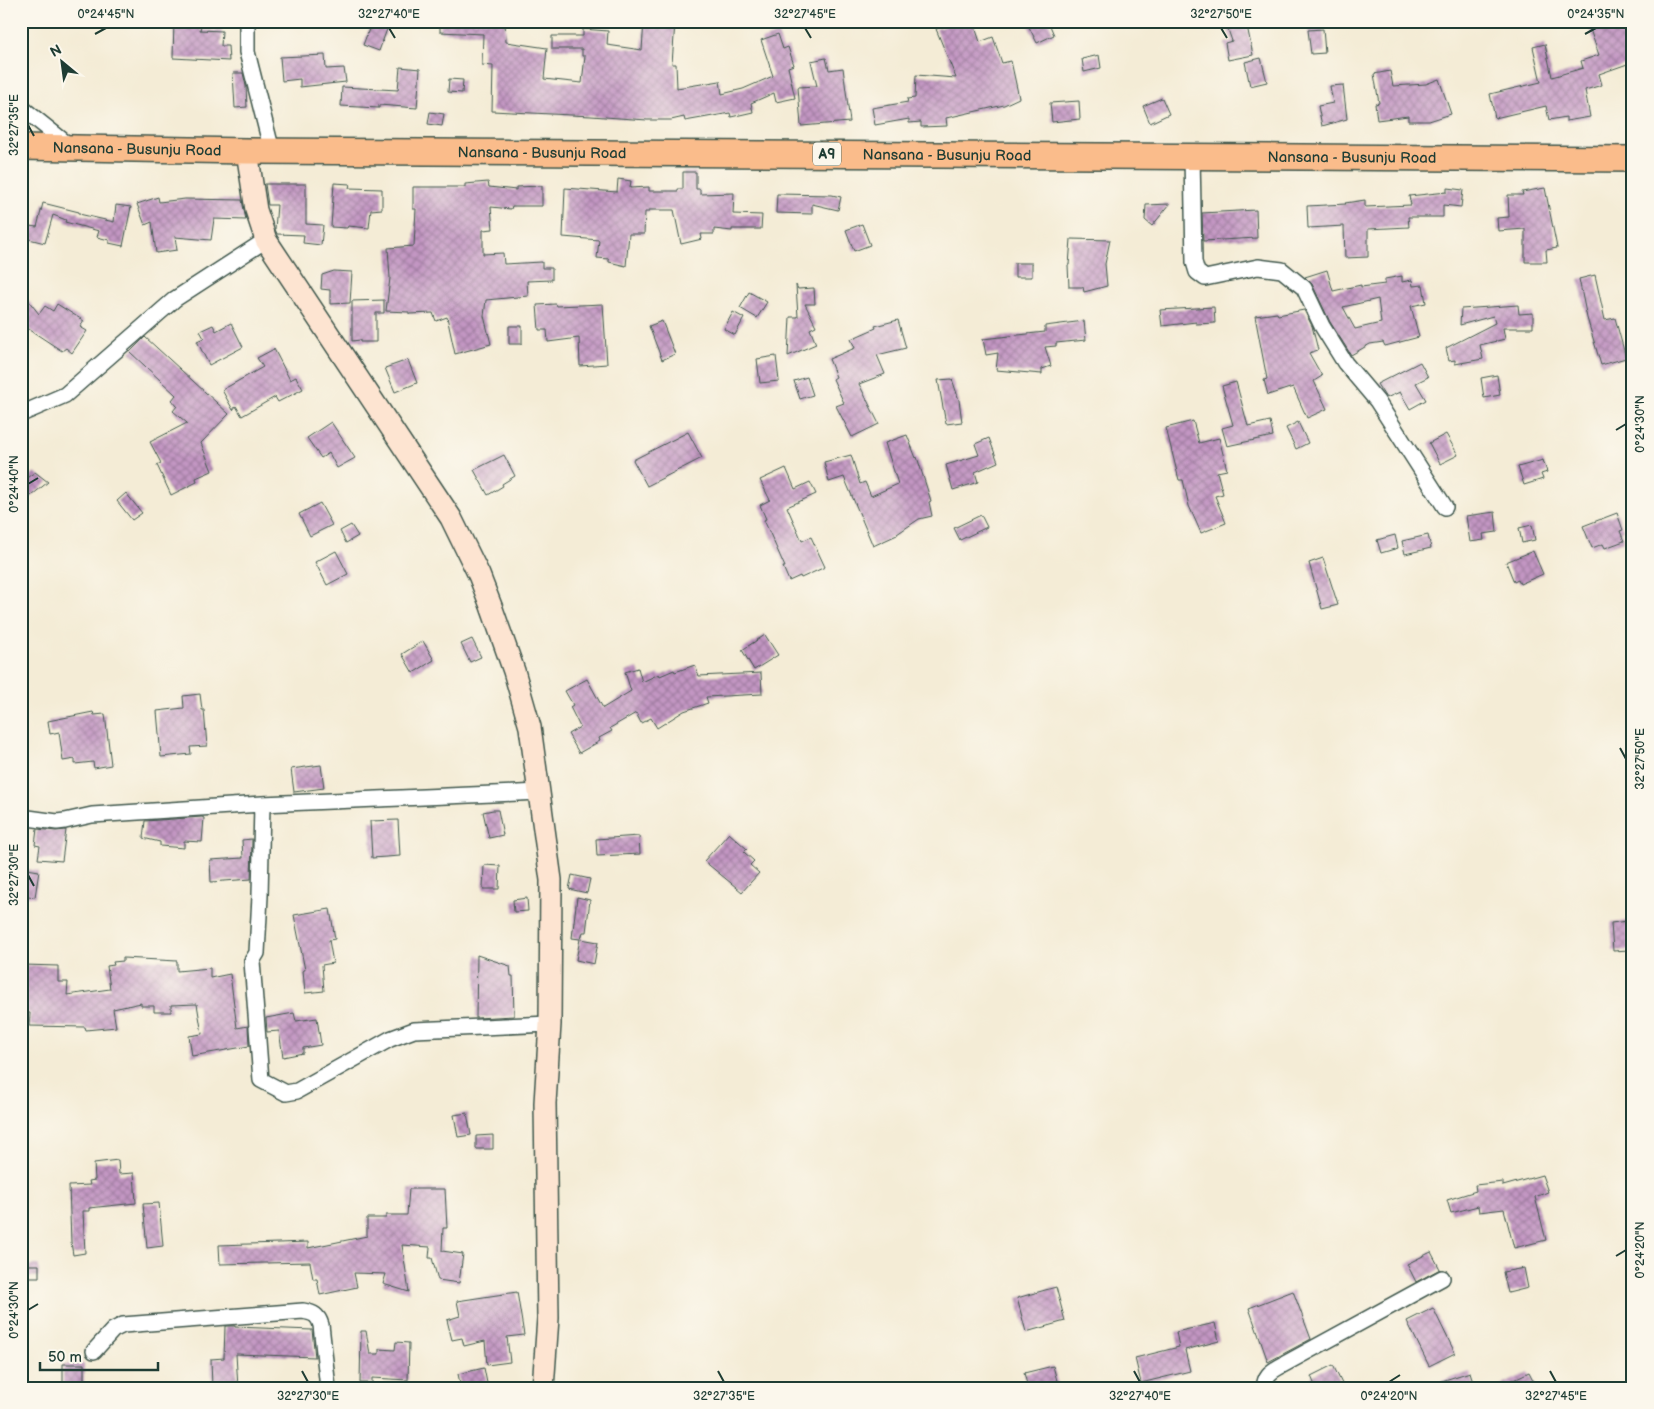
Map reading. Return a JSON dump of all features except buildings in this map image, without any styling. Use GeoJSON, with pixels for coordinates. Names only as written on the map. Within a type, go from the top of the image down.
{"type":"FeatureCollection","features":[{"type":"Feature","properties":{"kind":"main road","name":"Nansana - Busunju Road"},"geometry":{"type":"LineString","coordinates":[[21,147],[248,151],[1633,159]]}},
{"type":"Feature","properties":{"kind":"street"},"geometry":{"type":"LineString","coordinates":[[247,21],[247,52],[272,151]]}},
{"type":"Feature","properties":{"kind":"street"},"geometry":{"type":"LineString","coordinates":[[21,107],[71,147]]}},
{"type":"Feature","properties":{"kind":"street"},"geometry":{"type":"LineString","coordinates":[[248,151],[256,210],[266,240],[451,518],[479,575],[514,671],[530,727],[551,880],[550,1024],[545,1103],[548,1318],[543,1388]]}},
{"type":"Feature","properties":{"kind":"street"},"geometry":{"type":"LineString","coordinates":[[1192,156],[1194,262],[1197,272],[1205,278],[1258,267],[1282,270],[1304,288],[1322,326],[1345,363],[1377,401],[1445,508]]}},
{"type":"Feature","properties":{"kind":"street"},"geometry":{"type":"LineString","coordinates":[[21,414],[65,395],[175,299],[266,240]]}},
{"type":"Feature","properties":{"kind":"street"},"geometry":{"type":"LineString","coordinates":[[21,817],[65,821],[92,815],[262,804],[540,792]]}},
{"type":"Feature","properties":{"kind":"street"},"geometry":{"type":"LineString","coordinates":[[262,804],[257,953],[252,961],[261,1080],[286,1093],[297,1091],[390,1039],[414,1030],[550,1024]]}},
{"type":"Feature","properties":{"kind":"street"},"geometry":{"type":"LineString","coordinates":[[1264,1388],[1264,1380],[1279,1366],[1442,1278]]}},
{"type":"Feature","properties":{"kind":"street"},"geometry":{"type":"LineString","coordinates":[[94,1351],[109,1334],[123,1325],[303,1311],[313,1313],[318,1317],[321,1325],[328,1388]]}}]}
